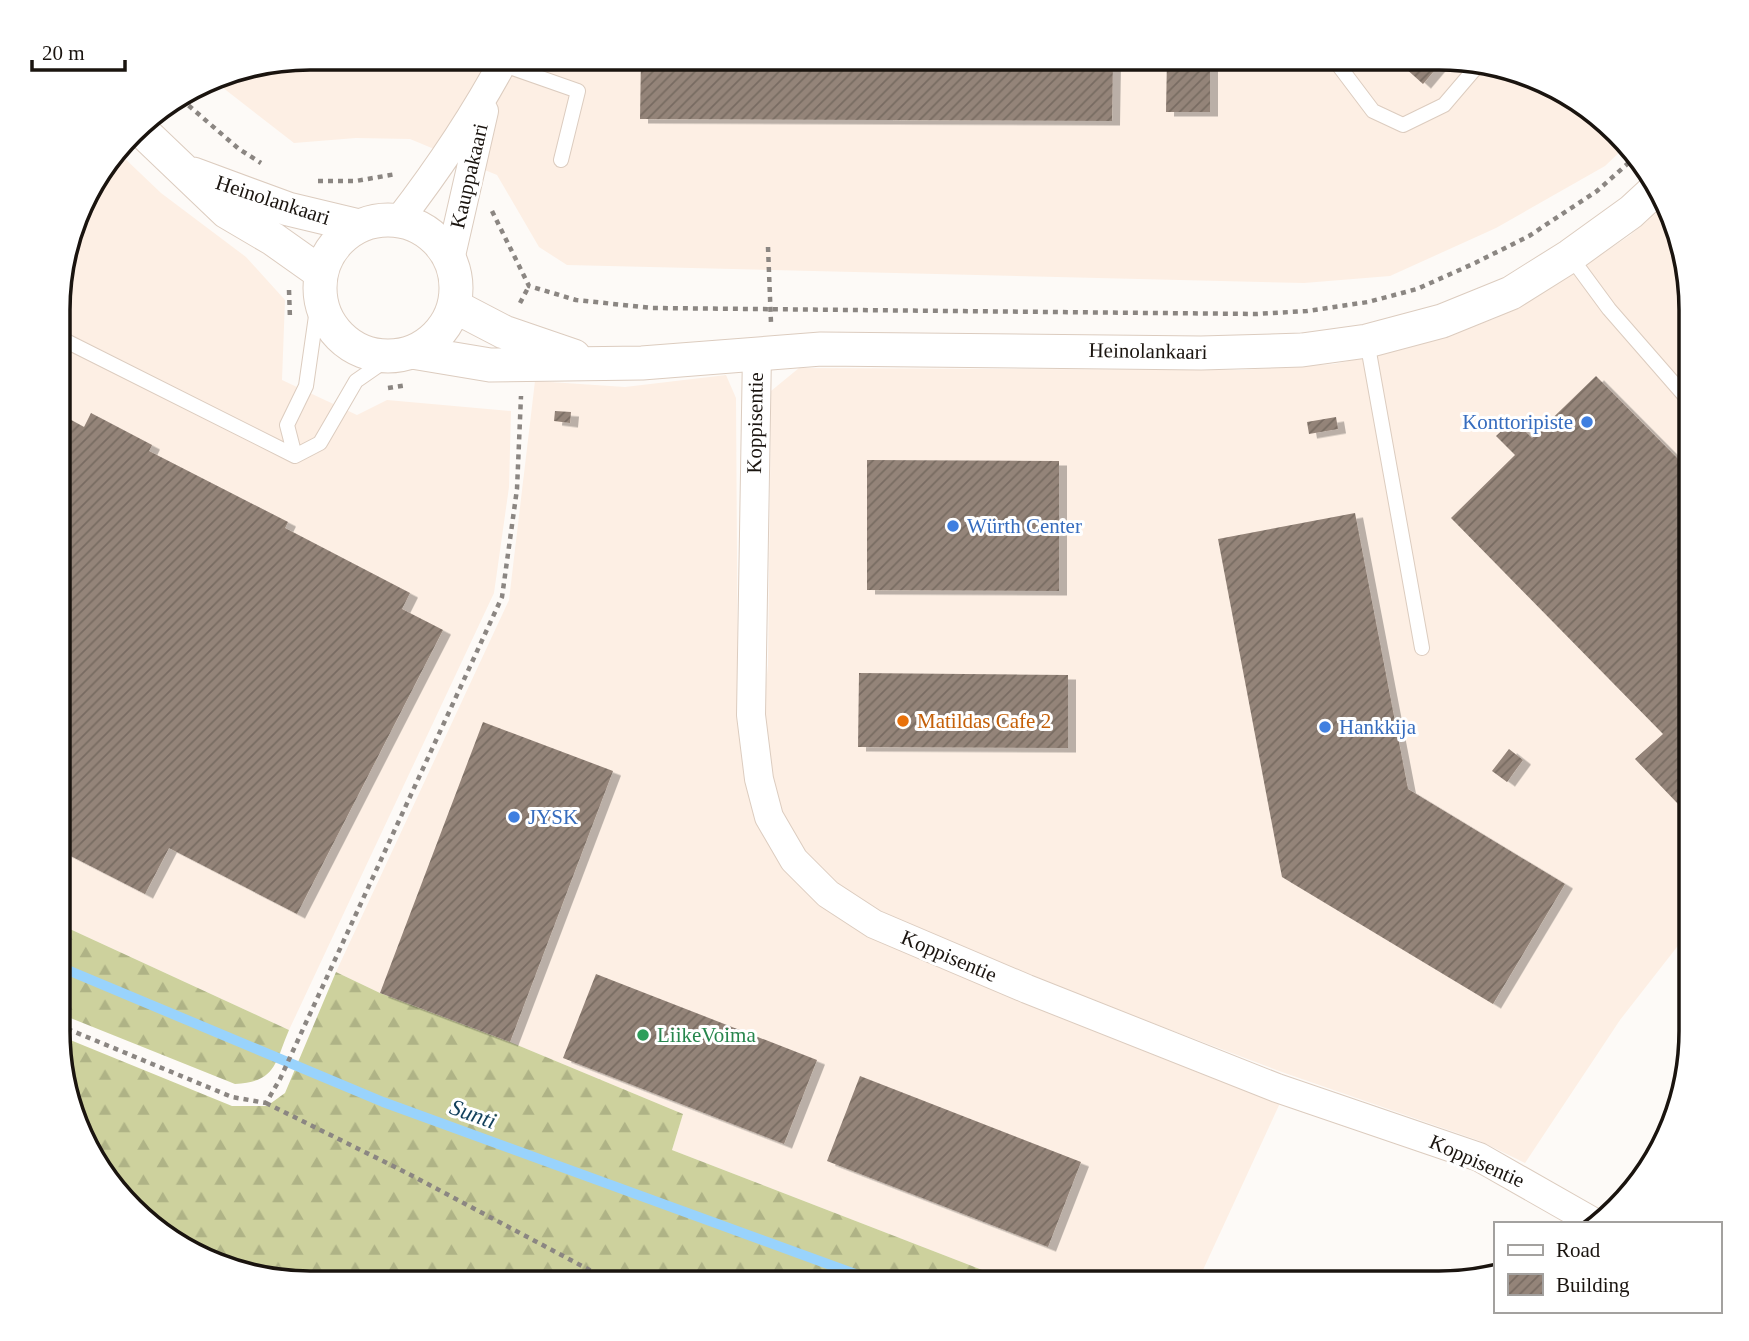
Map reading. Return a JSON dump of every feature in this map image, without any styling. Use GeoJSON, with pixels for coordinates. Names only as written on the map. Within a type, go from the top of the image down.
{"type":"FeatureCollection","features":[{"type":"Feature","properties":{"kind":"street","name":"Kauppakaari"},"geometry":{"type":"LineString","coordinates":[[399,220],[438,170],[488,92],[498,71]]}},
{"type":"Feature","properties":{"kind":"street","name":"Kauppakaari"},"geometry":{"type":"LineString","coordinates":[[450,260],[488,92]]}},
{"type":"Feature","properties":{"kind":"street","name":"Heinolankaari"},"geometry":{"type":"LineString","coordinates":[[146,135],[227,212],[273,239],[320,284]]}},
{"type":"Feature","properties":{"kind":"street","name":"Heinolankaari"},"geometry":{"type":"LineString","coordinates":[[188,172],[240,189],[288,209],[359,226]]}},
{"type":"Feature","properties":{"kind":"street","name":"Heinolankaari"},"geometry":{"type":"LineString","coordinates":[[402,354],[489,365],[596,364],[757,352],[904,349],[1201,353],[1302,350],[1367,341],[1442,321],[1511,293],[1570,256],[1649,195]]}},
{"type":"Feature","properties":{"kind":"street"},"geometry":{"type":"LineString","coordinates":[[378,220],[399,220],[418,227],[437,240],[450,260],[456,283],[454,306],[444,327],[430,342],[402,354],[371,354],[352,346],[336,333],[325,315],[320,284],[328,254],[341,238],[359,226],[378,220]]}},
{"type":"Feature","properties":{"kind":"street","name":"Heinolankaari"},"geometry":{"type":"LineString","coordinates":[[454,306],[505,331],[596,364]]}},
{"type":"Feature","properties":{"kind":"street","name":"Koppisentie"},"geometry":{"type":"LineString","coordinates":[[757,352],[751,715],[759,779],[769,817],[794,860],[828,894],[874,924],[1027,989],[1277,1088],[1479,1157],[1588,1219]]}},
{"type":"Feature","properties":{"kind":"lane"},"geometry":{"type":"LineString","coordinates":[[528,71],[578,91],[561,160]]}},
{"type":"Feature","properties":{"kind":"lane"},"geometry":{"type":"LineString","coordinates":[[1343,71],[1373,111],[1404,125],[1444,105],[1471,73]]}},
{"type":"Feature","properties":{"kind":"lane"},"geometry":{"type":"LineString","coordinates":[[1570,256],[1609,309],[1679,389]]}},
{"type":"Feature","properties":{"kind":"lane"},"geometry":{"type":"LineString","coordinates":[[295,456],[288,425],[306,386],[320,284]]}},
{"type":"Feature","properties":{"kind":"lane"},"geometry":{"type":"LineString","coordinates":[[1367,341],[1422,648]]}},
{"type":"Feature","properties":{"kind":"lane"},"geometry":{"type":"LineString","coordinates":[[70,343],[295,456]]}},
{"type":"Feature","properties":{"kind":"lane"},"geometry":{"type":"LineString","coordinates":[[295,456],[320,443],[356,380],[402,354]]}},
{"type":"Feature","properties":{"kind":"path"},"geometry":{"type":"LineString","coordinates":[[187,104],[239,149],[266,166]]}},
{"type":"Feature","properties":{"kind":"path"},"geometry":{"type":"LineString","coordinates":[[288,209],[300,181],[356,181],[391,176],[417,162],[438,170]]}},
{"type":"Feature","properties":{"kind":"path"},"geometry":{"type":"LineString","coordinates":[[467,186],[486,197],[529,286],[576,300],[652,308],[772,311],[1256,314],[1368,302],[1416,289],[1529,236],[1597,191],[1628,163]]}},
{"type":"Feature","properties":{"kind":"path"},"geometry":{"type":"LineString","coordinates":[[768,247],[772,311]]}},
{"type":"Feature","properties":{"kind":"path"},"geometry":{"type":"LineString","coordinates":[[288,285],[291,302],[289,330]]}},
{"type":"Feature","properties":{"kind":"path"},"geometry":{"type":"LineString","coordinates":[[384,389],[415,385]]}},
{"type":"Feature","properties":{"kind":"path"},"geometry":{"type":"LineString","coordinates":[[266,1103],[280,1079],[502,597],[517,489],[521,394],[508,391]]}},
{"type":"Feature","properties":{"kind":"path"},"geometry":{"type":"LineString","coordinates":[[71,1030],[232,1097],[266,1103],[407,1172],[590,1270]]}},
{"type":"Feature","properties":{"kind":"shaded area"},"geometry":{"type":"Polygon","coordinates":[[[294,71],[1455,71],[1486,75],[1531,88],[1559,102],[1585,120],[1619,152],[1605,166],[1496,228],[1390,276],[1304,283],[567,265],[539,247],[497,175],[410,139],[356,138],[294,143],[222,87],[263,75],[294,71]]]}},
{"type":"Feature","properties":{"kind":"shaded area"},"geometry":{"type":"Polygon","coordinates":[[[125,158],[161,193],[246,257],[285,300],[282,380],[357,415],[387,400],[511,411],[509,487],[494,593],[289,1030],[71,929],[72,279],[88,218],[102,190],[125,158]]]}},
{"type":"Feature","properties":{"kind":"shaded area"},"geometry":{"type":"Polygon","coordinates":[[[1657,212],[1666,233],[1677,279],[1678,945],[1620,1020],[1525,1163],[1480,1141],[1279,1071],[1031,977],[880,913],[839,888],[805,854],[780,814],[770,774],[763,713],[768,665],[771,391],[799,368],[1241,370],[1334,364],[1404,349],[1494,319],[1535,298],[1629,236],[1657,212]]]}},
{"type":"Feature","properties":{"kind":"shaded area"},"geometry":{"type":"Polygon","coordinates":[[[726,375],[736,398],[738,713],[825,908],[1281,1101],[1203,1271],[984,1271],[672,1150],[683,1114],[510,1042],[380,993],[336,972],[509,600],[535,381],[625,387],[726,375]]]}},
{"type":"Feature","properties":{"kind":"green space"},"geometry":{"type":"Polygon","coordinates":[[[71,929],[289,1030],[277,1061],[266,1075],[235,1084],[71,1018],[71,929]]]}},
{"type":"Feature","properties":{"kind":"green space"},"geometry":{"type":"Polygon","coordinates":[[[336,972],[380,993],[510,1042],[683,1114],[672,1150],[984,1271],[294,1270],[263,1266],[218,1253],[177,1231],[130,1189],[110,1164],[83,1108],[75,1078],[71,1040],[232,1106],[267,1106],[285,1093],[336,972]]]}},
{"type":"Feature","properties":{"kind":"building"},"geometry":{"type":"Polygon","coordinates":[[[641,71],[1113,71],[1112,121],[640,119],[641,71]]]}},
{"type":"Feature","properties":{"kind":"building"},"geometry":{"type":"Polygon","coordinates":[[[1167,71],[1210,71],[1210,112],[1166,112],[1167,71]]]}},
{"type":"Feature","properties":{"kind":"building"},"geometry":{"type":"Polygon","coordinates":[[[1408,71],[1434,71],[1423,84],[1408,71]]]}},
{"type":"Feature","properties":{"kind":"building"},"geometry":{"type":"Polygon","coordinates":[[[1596,376],[1679,460],[1678,804],[1635,759],[1663,734],[1451,518],[1515,455],[1496,436],[1513,419],[1532,438],[1596,376]]]}},
{"type":"Feature","properties":{"kind":"building"},"geometry":{"type":"Polygon","coordinates":[[[555,411],[571,412],[570,423],[554,421],[555,411]]]}},
{"type":"Feature","properties":{"kind":"building"},"geometry":{"type":"Polygon","coordinates":[[[91,413],[152,445],[149,451],[288,522],[285,528],[410,593],[402,609],[443,630],[297,914],[169,848],[145,894],[71,856],[70,419],[84,427],[91,413]]]}},
{"type":"Feature","properties":{"kind":"building"},"geometry":{"type":"Polygon","coordinates":[[[1336,417],[1338,429],[1309,434],[1307,422],[1336,417]]]}},
{"type":"Feature","properties":{"kind":"building"},"geometry":{"type":"Polygon","coordinates":[[[867,460],[1059,461],[1059,591],[867,590],[867,460]]]}},
{"type":"Feature","properties":{"kind":"building"},"geometry":{"type":"Polygon","coordinates":[[[1355,513],[1408,789],[1565,884],[1493,1004],[1282,877],[1218,539],[1355,513]]]}},
{"type":"Feature","properties":{"kind":"building"},"geometry":{"type":"Polygon","coordinates":[[[859,673],[1068,675],[1068,748],[858,747],[859,673]]]}},
{"type":"Feature","properties":{"kind":"building"},"geometry":{"type":"Polygon","coordinates":[[[483,722],[613,771],[510,1042],[380,993],[483,722]]]}},
{"type":"Feature","properties":{"kind":"building"},"geometry":{"type":"Polygon","coordinates":[[[1509,749],[1523,760],[1507,782],[1492,771],[1509,749]]]}},
{"type":"Feature","properties":{"kind":"building"},"geometry":{"type":"Polygon","coordinates":[[[596,974],[817,1060],[784,1144],[563,1058],[596,974]]]}},
{"type":"Feature","properties":{"kind":"building"},"geometry":{"type":"Polygon","coordinates":[[[860,1076],[1081,1162],[1048,1247],[827,1161],[860,1076]]]}},
{"type":"Feature","properties":{"kind":"waterway","name":"Sunti"},"geometry":{"type":"LineString","coordinates":[[71,971],[383,1102],[846,1270]]}},
{"type":"Feature","properties":{"kind":"place","name":"Konttoripiste"},"geometry":{"type":"Point","coordinates":[1587,422]}},
{"type":"Feature","properties":{"kind":"place","name":"Würth Center"},"geometry":{"type":"Point","coordinates":[953,526]}},
{"type":"Feature","properties":{"kind":"place","name":"Matildas Cafe 2"},"geometry":{"type":"Point","coordinates":[903,721]}},
{"type":"Feature","properties":{"kind":"place","name":"Hankkija"},"geometry":{"type":"Point","coordinates":[1325,727]}},
{"type":"Feature","properties":{"kind":"place","name":"JYSK"},"geometry":{"type":"Point","coordinates":[514,817]}},
{"type":"Feature","properties":{"kind":"place","name":"LiikeVoima"},"geometry":{"type":"Point","coordinates":[643,1035]}}]}
